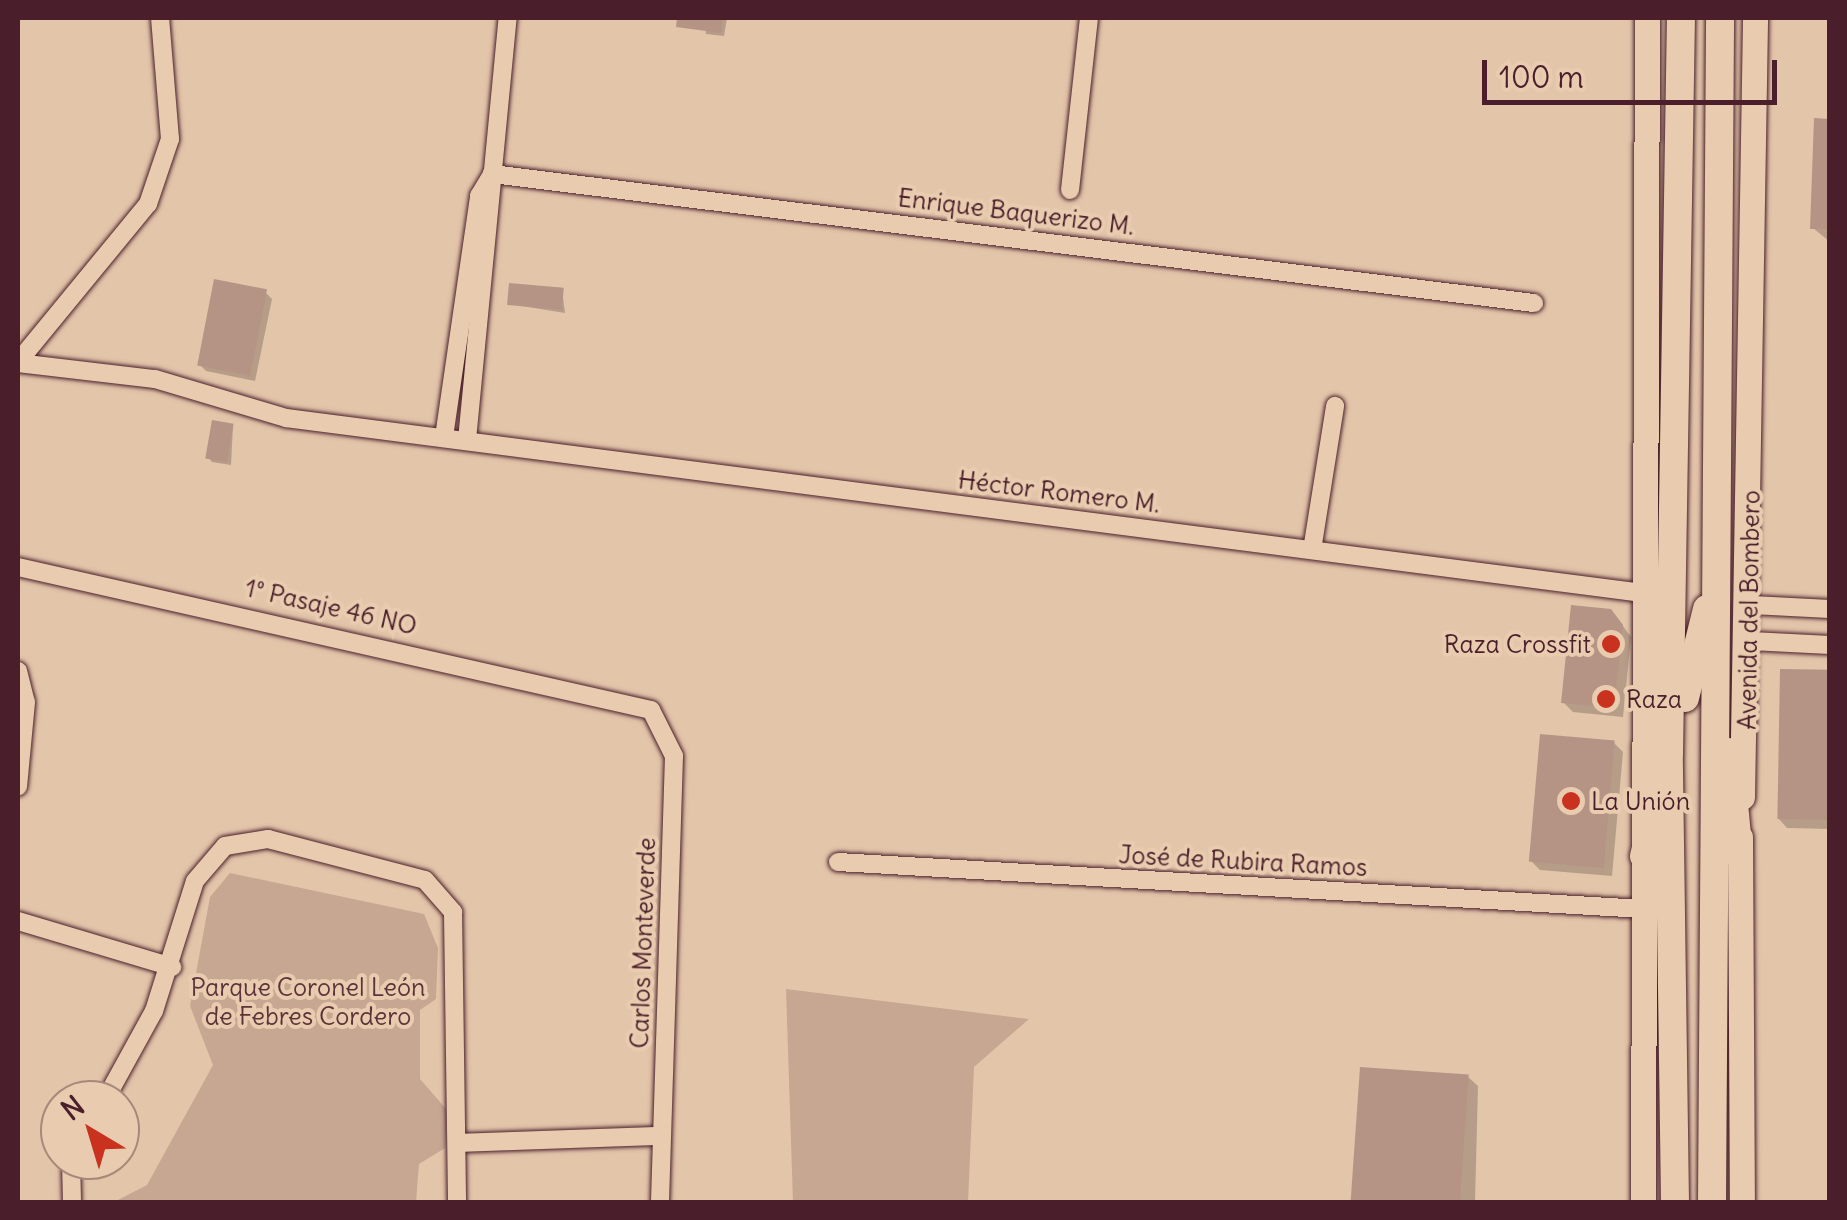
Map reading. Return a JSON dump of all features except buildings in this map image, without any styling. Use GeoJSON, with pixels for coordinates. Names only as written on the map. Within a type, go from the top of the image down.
{"type":"FeatureCollection","features":[{"type":"Feature","properties":{"kind":"main road"},"geometry":{"type":"LineString","coordinates":[[1644,1202],[1647,18]]}},
{"type":"Feature","properties":{"kind":"main road"},"geometry":{"type":"LineString","coordinates":[[1675,1202],[1669,754],[1681,18]]}},
{"type":"Feature","properties":{"kind":"main road","name":"Avenida del Bombero"},"geometry":{"type":"LineString","coordinates":[[1712,1202],[1720,18]]}},
{"type":"Feature","properties":{"kind":"main road","name":"Avenida del Bombero"},"geometry":{"type":"LineString","coordinates":[[1742,1202],[1739,856],[1752,605],[1755,18]]}},
{"type":"Feature","properties":{"kind":"main road"},"geometry":{"type":"LineString","coordinates":[[1714,594],[1739,856]]}},
{"type":"Feature","properties":{"kind":"main road"},"geometry":{"type":"LineString","coordinates":[[1686,1202],[1685,694],[1714,594]]}},
{"type":"Feature","properties":{"kind":"main road"},"geometry":{"type":"LineString","coordinates":[[1644,856],[1669,754]]}},
{"type":"Feature","properties":{"kind":"street"},"geometry":{"type":"LineString","coordinates":[[18,362],[148,204],[170,139],[160,18]]}},
{"type":"Feature","properties":{"kind":"street"},"geometry":{"type":"LineString","coordinates":[[467,440],[498,196],[492,174],[508,18]]}},
{"type":"Feature","properties":{"kind":"street"},"geometry":{"type":"LineString","coordinates":[[1070,190],[1090,18]]}},
{"type":"Feature","properties":{"kind":"street"},"geometry":{"type":"LineString","coordinates":[[18,362],[154,379],[286,418],[444,437],[479,196],[492,174]]}},
{"type":"Feature","properties":{"kind":"street","name":"Enrique Baquerizo M."},"geometry":{"type":"LineString","coordinates":[[492,174],[1534,303]]}},
{"type":"Feature","properties":{"kind":"street"},"geometry":{"type":"LineString","coordinates":[[1312,550],[1335,406]]}},
{"type":"Feature","properties":{"kind":"street","name":"Héctor Romero M."},"geometry":{"type":"LineString","coordinates":[[444,437],[1644,594]]}},
{"type":"Feature","properties":{"kind":"street","name":"1° Pasaje 46 NO"},"geometry":{"type":"LineString","coordinates":[[18,566],[634,701]]}},
{"type":"Feature","properties":{"kind":"street"},"geometry":{"type":"LineString","coordinates":[[1752,605],[1830,609]]}},
{"type":"Feature","properties":{"kind":"street"},"geometry":{"type":"LineString","coordinates":[[1751,641],[1830,645]]}},
{"type":"Feature","properties":{"kind":"street"},"geometry":{"type":"LineString","coordinates":[[18,671],[26,702],[18,787]]}},
{"type":"Feature","properties":{"kind":"street","name":"Carlos Monteverde"},"geometry":{"type":"LineString","coordinates":[[634,701],[651,710],[674,756],[660,1202]]}},
{"type":"Feature","properties":{"kind":"street"},"geometry":{"type":"LineString","coordinates":[[114,1080],[172,967],[195,882],[208,859],[241,840],[425,880],[452,912],[456,1202]]}},
{"type":"Feature","properties":{"kind":"street","name":"José de Rubira Ramos"},"geometry":{"type":"LineString","coordinates":[[838,862],[1644,910]]}},
{"type":"Feature","properties":{"kind":"street"},"geometry":{"type":"LineString","coordinates":[[18,921],[172,967]]}},
{"type":"Feature","properties":{"kind":"street"},"geometry":{"type":"LineString","coordinates":[[458,1143],[661,1136]]}},
{"type":"Feature","properties":{"kind":"green space","name":"Parque Coronel León de Febres Cordero"},"geometry":{"type":"Polygon","coordinates":[[[230,873],[424,914],[438,948],[436,999],[420,1010],[420,1079],[447,1110],[445,1148],[419,1164],[416,1202],[114,1202],[147,1185],[213,1065],[190,1006],[210,897],[230,873]]]}},
{"type":"Feature","properties":{"kind":"green space"},"geometry":{"type":"Polygon","coordinates":[[[786,989],[1029,1019],[974,1067],[968,1202],[793,1202],[786,989]]]}},
{"type":"Feature","properties":{"kind":"place","name":"Raza Crossfit"},"geometry":{"type":"Point","coordinates":[1611,644]}},
{"type":"Feature","properties":{"kind":"place","name":"Raza"},"geometry":{"type":"Point","coordinates":[1606,699]}},
{"type":"Feature","properties":{"kind":"place","name":"La Unión"},"geometry":{"type":"Point","coordinates":[1571,801]}}]}
